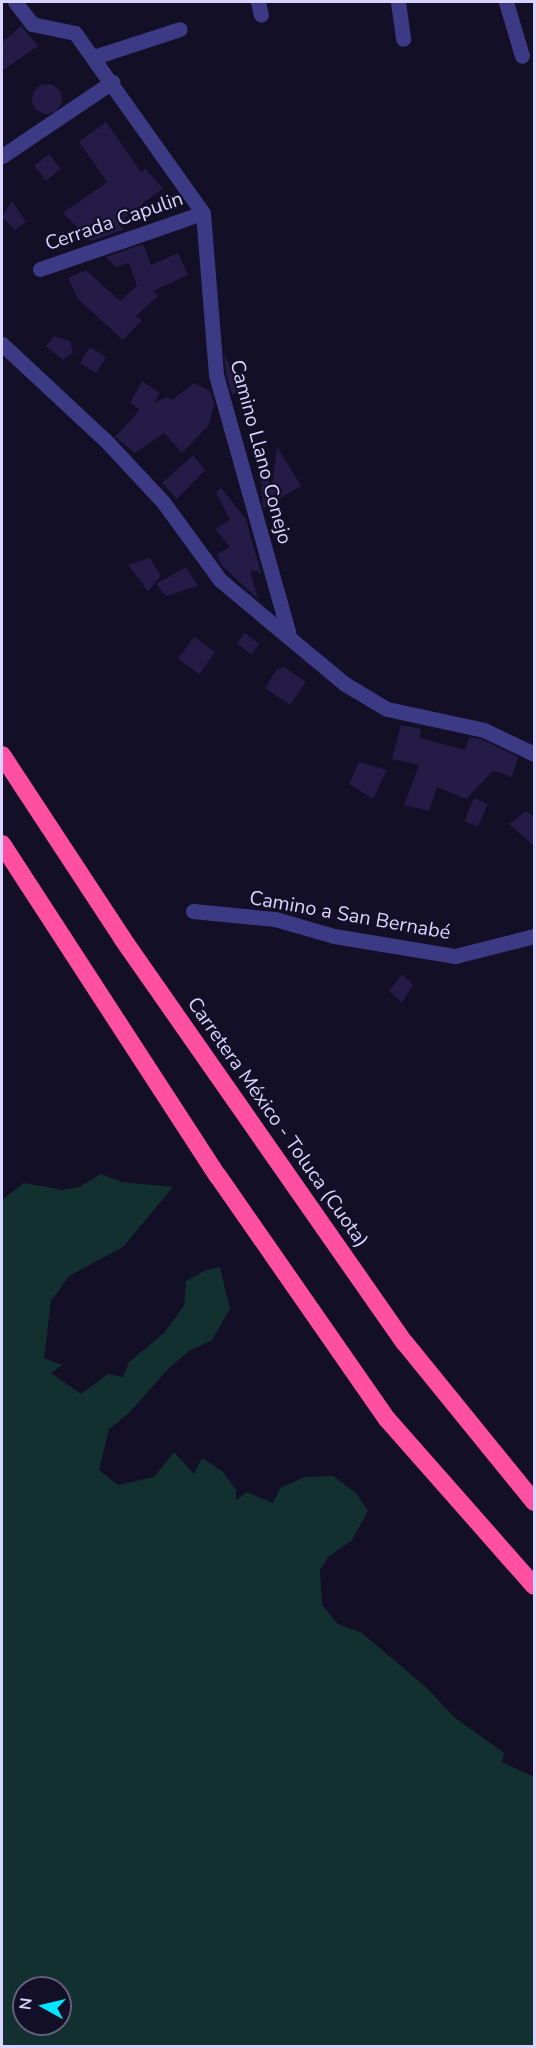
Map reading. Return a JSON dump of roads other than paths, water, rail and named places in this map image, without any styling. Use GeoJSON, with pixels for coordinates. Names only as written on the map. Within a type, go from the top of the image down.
{"type":"FeatureCollection","features":[{"type":"Feature","properties":{"kind":"highway","name":"Carretera México - Toluca (Cuota)"},"geometry":{"type":"LineString","coordinates":[[2,755],[122,938],[398,1333],[534,1502]]}},
{"type":"Feature","properties":{"kind":"highway"},"geometry":{"type":"LineString","coordinates":[[2,844],[218,1176],[387,1419],[534,1586]]}},
{"type":"Feature","properties":{"kind":"street"},"geometry":{"type":"LineString","coordinates":[[15,2],[32,24],[75,33],[203,213]]}},
{"type":"Feature","properties":{"kind":"street"},"geometry":{"type":"LineString","coordinates":[[398,2],[403,39]]}},
{"type":"Feature","properties":{"kind":"street"},"geometry":{"type":"LineString","coordinates":[[506,2],[522,56]]}},
{"type":"Feature","properties":{"kind":"street"},"geometry":{"type":"LineString","coordinates":[[94,57],[180,29]]}},
{"type":"Feature","properties":{"kind":"street"},"geometry":{"type":"LineString","coordinates":[[2,156],[112,82]]}},
{"type":"Feature","properties":{"kind":"street","name":"Cerrada Capulin"},"geometry":{"type":"LineString","coordinates":[[40,269],[203,213]]}},
{"type":"Feature","properties":{"kind":"street","name":"Camino Llano Conejo"},"geometry":{"type":"LineString","coordinates":[[203,213],[216,375],[288,632]]}},
{"type":"Feature","properties":{"kind":"street"},"geometry":{"type":"LineString","coordinates":[[2,344],[101,436],[163,502],[220,580],[250,608],[288,632],[345,684],[387,709],[484,730],[534,754]]}},
{"type":"Feature","properties":{"kind":"street","name":"Camino a San Bernabé"},"geometry":{"type":"LineString","coordinates":[[193,911],[276,919],[333,936],[455,956],[534,936]]}}]}
